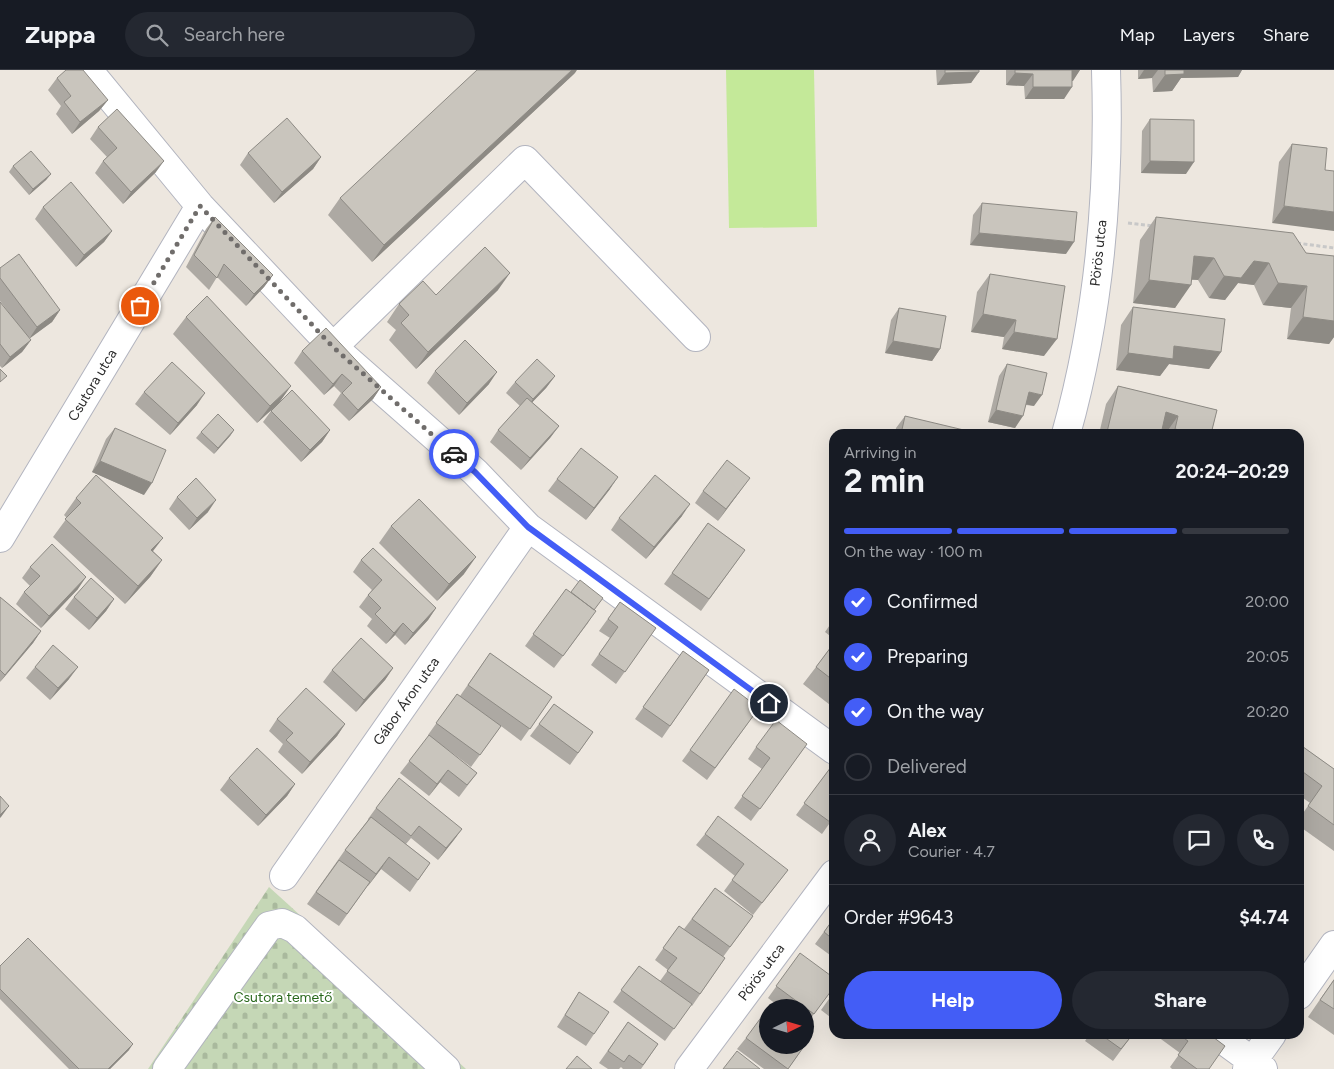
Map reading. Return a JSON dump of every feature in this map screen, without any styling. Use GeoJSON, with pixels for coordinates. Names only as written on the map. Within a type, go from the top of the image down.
{"type":"FeatureCollection","features":[{"type":"Feature","properties":{"kind":"street"},"geometry":{"type":"LineString","coordinates":[[88,70],[200,206],[333,347],[475,472],[528,527],[829,746]]}},
{"type":"Feature","properties":{"kind":"street","name":"Pörös utca"},"geometry":{"type":"LineString","coordinates":[[1067,429],[1076,398],[1091,320],[1102,220],[1107,167],[1106,70]]}},
{"type":"Feature","properties":{"kind":"street"},"geometry":{"type":"LineString","coordinates":[[333,347],[525,160],[696,337]]}},
{"type":"Feature","properties":{"kind":"street","name":"Csutora utca"},"geometry":{"type":"LineString","coordinates":[[0,538],[200,206]]}},
{"type":"Feature","properties":{"kind":"street","name":"Gábor Áron utca"},"geometry":{"type":"LineString","coordinates":[[284,876],[528,527]]}},
{"type":"Feature","properties":{"kind":"street","name":"Pörös utca"},"geometry":{"type":"LineString","coordinates":[[689,1069],[829,881]]}},
{"type":"Feature","properties":{"kind":"street"},"geometry":{"type":"LineString","coordinates":[[167,1069],[269,926],[282,923],[295,929],[446,1069]]}},
{"type":"Feature","properties":{"kind":"street"},"geometry":{"type":"LineString","coordinates":[[1304,988],[1334,944]]}},
{"type":"Feature","properties":{"kind":"street"},"geometry":{"type":"LineString","coordinates":[[1221,1039],[1254,1066],[1269,1039]]}},
{"type":"Feature","properties":{"kind":"path"},"geometry":{"type":"LineString","coordinates":[[1102,220],[1160,227]]}},
{"type":"Feature","properties":{"kind":"path"},"geometry":{"type":"LineString","coordinates":[[1295,243],[1334,248]]}},
{"type":"Feature","properties":{"kind":"green space"},"geometry":{"type":"Polygon","coordinates":[[[726,70],[814,70],[817,227],[729,228],[726,70]]]}},
{"type":"Feature","properties":{"kind":"green space","name":"Csutora temető"},"geometry":{"type":"Polygon","coordinates":[[[269,887],[290,906],[466,1069],[148,1069],[269,887]]]}},
{"type":"Feature","properties":{"kind":"building"},"geometry":{"type":"Polygon","coordinates":[[[66,70],[83,70],[108,100],[80,122],[64,102],[71,96],[57,78],[66,70]]]}},
{"type":"Feature","properties":{"kind":"building"},"geometry":{"type":"Polygon","coordinates":[[[477,70],[572,70],[384,245],[340,198],[477,70]]]}},
{"type":"Feature","properties":{"kind":"building"},"geometry":{"type":"Polygon","coordinates":[[[945,70],[979,70],[979,72],[945,73],[945,70]]]}},
{"type":"Feature","properties":{"kind":"building"},"geometry":{"type":"Polygon","coordinates":[[[1015,70],[1072,70],[1072,87],[1033,87],[1033,74],[1015,73],[1015,70]]]}},
{"type":"Feature","properties":{"kind":"building"},"geometry":{"type":"Polygon","coordinates":[[[1165,70],[1184,70],[1184,74],[1165,75],[1165,70]]]}},
{"type":"Feature","properties":{"kind":"building"},"geometry":{"type":"Polygon","coordinates":[[[117,109],[164,161],[131,192],[103,161],[117,148],[98,127],[117,109]]]}},
{"type":"Feature","properties":{"kind":"building"},"geometry":{"type":"Polygon","coordinates":[[[287,118],[321,157],[282,192],[248,153],[287,118]]]}},
{"type":"Feature","properties":{"kind":"building"},"geometry":{"type":"Polygon","coordinates":[[[1150,119],[1194,120],[1194,162],[1150,161],[1150,119]]]}},
{"type":"Feature","properties":{"kind":"building"},"geometry":{"type":"Polygon","coordinates":[[[1292,144],[1327,148],[1325,170],[1334,171],[1334,212],[1284,206],[1292,144]]]}},
{"type":"Feature","properties":{"kind":"building"},"geometry":{"type":"Polygon","coordinates":[[[31,151],[51,174],[33,189],[13,166],[31,151]]]}},
{"type":"Feature","properties":{"kind":"building"},"geometry":{"type":"Polygon","coordinates":[[[71,182],[112,231],[84,255],[43,207],[71,182]]]}},
{"type":"Feature","properties":{"kind":"building"},"geometry":{"type":"Polygon","coordinates":[[[982,203],[1077,212],[1074,242],[979,233],[982,203]]]}},
{"type":"Feature","properties":{"kind":"building"},"geometry":{"type":"Polygon","coordinates":[[[215,217],[273,275],[254,294],[224,264],[217,278],[194,255],[215,217]]]}},
{"type":"Feature","properties":{"kind":"building"},"geometry":{"type":"Polygon","coordinates":[[[1156,217],[1293,233],[1306,253],[1334,256],[1334,321],[1303,317],[1307,286],[1278,283],[1269,263],[1254,261],[1241,278],[1224,276],[1214,258],[1194,256],[1191,285],[1149,280],[1156,217]]]}},
{"type":"Feature","properties":{"kind":"building"},"geometry":{"type":"Polygon","coordinates":[[[485,247],[510,273],[428,352],[401,323],[409,315],[399,304],[423,281],[436,295],[485,247]]]}},
{"type":"Feature","properties":{"kind":"building"},"geometry":{"type":"Polygon","coordinates":[[[19,254],[60,310],[37,327],[0,278],[0,268],[19,254]]]}},
{"type":"Feature","properties":{"kind":"building"},"geometry":{"type":"Polygon","coordinates":[[[990,274],[1065,286],[1057,339],[1014,332],[1016,320],[983,314],[990,274]]]}},
{"type":"Feature","properties":{"kind":"building"},"geometry":{"type":"Polygon","coordinates":[[[207,296],[291,386],[270,406],[186,317],[207,296]]]}},
{"type":"Feature","properties":{"kind":"building"},"geometry":{"type":"Polygon","coordinates":[[[0,302],[31,340],[10,357],[0,344],[0,302]]]}},
{"type":"Feature","properties":{"kind":"building"},"geometry":{"type":"Polygon","coordinates":[[[1133,307],[1225,319],[1221,352],[1174,346],[1173,359],[1128,353],[1133,307]]]}},
{"type":"Feature","properties":{"kind":"building"},"geometry":{"type":"Polygon","coordinates":[[[899,308],[946,316],[940,349],[893,341],[899,308]]]}},
{"type":"Feature","properties":{"kind":"building"},"geometry":{"type":"Polygon","coordinates":[[[326,328],[381,387],[358,410],[342,393],[352,383],[342,374],[333,384],[302,351],[326,328]]]}},
{"type":"Feature","properties":{"kind":"building"},"geometry":{"type":"Polygon","coordinates":[[[465,340],[497,372],[467,403],[435,371],[465,340]]]}},
{"type":"Feature","properties":{"kind":"building"},"geometry":{"type":"Polygon","coordinates":[[[537,359],[555,376],[533,399],[515,382],[537,359]]]}},
{"type":"Feature","properties":{"kind":"building"},"geometry":{"type":"Polygon","coordinates":[[[172,362],[205,393],[178,423],[144,392],[172,362]]]}},
{"type":"Feature","properties":{"kind":"building"},"geometry":{"type":"Polygon","coordinates":[[[1007,364],[1047,373],[1042,395],[1029,392],[1023,416],[996,410],[1007,364]]]}},
{"type":"Feature","properties":{"kind":"building"},"geometry":{"type":"Polygon","coordinates":[[[0,369],[7,376],[0,382],[0,369]]]}},
{"type":"Feature","properties":{"kind":"building"},"geometry":{"type":"Polygon","coordinates":[[[1118,386],[1217,410],[1212,429],[1175,429],[1178,416],[1166,412],[1162,429],[1108,429],[1118,386]]]}},
{"type":"Feature","properties":{"kind":"building"},"geometry":{"type":"Polygon","coordinates":[[[292,390],[330,430],[310,450],[271,411],[292,390]]]}},
{"type":"Feature","properties":{"kind":"building"},"geometry":{"type":"Polygon","coordinates":[[[527,398],[559,426],[530,458],[498,430],[527,398]]]}},
{"type":"Feature","properties":{"kind":"building"},"geometry":{"type":"Polygon","coordinates":[[[218,414],[234,430],[218,448],[201,432],[218,414]]]}},
{"type":"Feature","properties":{"kind":"building"},"geometry":{"type":"Polygon","coordinates":[[[905,416],[960,429],[902,429],[905,416]]]}},
{"type":"Feature","properties":{"kind":"building"},"geometry":{"type":"Polygon","coordinates":[[[115,428],[166,450],[152,483],[100,461],[115,428]]]}},
{"type":"Feature","properties":{"kind":"building"},"geometry":{"type":"Polygon","coordinates":[[[581,448],[618,477],[594,508],[557,479],[581,448]]]}},
{"type":"Feature","properties":{"kind":"building"},"geometry":{"type":"Polygon","coordinates":[[[727,460],[750,478],[726,509],[703,491],[727,460]]]}},
{"type":"Feature","properties":{"kind":"building"},"geometry":{"type":"Polygon","coordinates":[[[96,475],[163,538],[151,550],[162,560],[138,586],[65,519],[81,503],[76,498],[96,475]]]}},
{"type":"Feature","properties":{"kind":"building"},"geometry":{"type":"Polygon","coordinates":[[[655,475],[690,504],[654,547],[619,518],[655,475]]]}},
{"type":"Feature","properties":{"kind":"building"},"geometry":{"type":"Polygon","coordinates":[[[196,478],[216,500],[197,518],[177,497],[196,478]]]}},
{"type":"Feature","properties":{"kind":"building"},"geometry":{"type":"Polygon","coordinates":[[[419,499],[476,557],[449,584],[391,526],[419,499]]]}},
{"type":"Feature","properties":{"kind":"building"},"geometry":{"type":"Polygon","coordinates":[[[708,523],[745,550],[709,599],[672,573],[708,523]]]}},
{"type":"Feature","properties":{"kind":"building"},"geometry":{"type":"Polygon","coordinates":[[[52,544],[86,577],[49,616],[24,592],[40,576],[30,567],[52,544]]]}},
{"type":"Feature","properties":{"kind":"building"},"geometry":{"type":"Polygon","coordinates":[[[373,548],[436,608],[413,633],[403,623],[394,633],[375,614],[381,608],[368,595],[382,580],[361,560],[373,548]]]}},
{"type":"Feature","properties":{"kind":"building"},"geometry":{"type":"Polygon","coordinates":[[[91,578],[114,599],[97,618],[74,597],[91,578]]]}},
{"type":"Feature","properties":{"kind":"building"},"geometry":{"type":"Polygon","coordinates":[[[580,580],[603,598],[594,610],[571,592],[580,580]]]}},
{"type":"Feature","properties":{"kind":"building"},"geometry":{"type":"Polygon","coordinates":[[[566,589],[596,611],[563,656],[533,634],[566,589]]]}},
{"type":"Feature","properties":{"kind":"building"},"geometry":{"type":"Polygon","coordinates":[[[0,597],[41,631],[5,675],[0,670],[0,597]]]}},
{"type":"Feature","properties":{"kind":"building"},"geometry":{"type":"Polygon","coordinates":[[[620,602],[656,628],[625,672],[599,654],[618,627],[608,619],[620,602]]]}},
{"type":"Feature","properties":{"kind":"building"},"geometry":{"type":"Polygon","coordinates":[[[361,638],[393,668],[364,700],[332,670],[361,638]]]}},
{"type":"Feature","properties":{"kind":"building"},"geometry":{"type":"Polygon","coordinates":[[[53,645],[78,667],[58,688],[35,667],[53,645]]]}},
{"type":"Feature","properties":{"kind":"building"},"geometry":{"type":"Polygon","coordinates":[[[829,650],[829,677],[816,667],[829,650]]]}},
{"type":"Feature","properties":{"kind":"building"},"geometry":{"type":"Polygon","coordinates":[[[683,651],[709,670],[670,726],[643,707],[683,651]]]}},
{"type":"Feature","properties":{"kind":"building"},"geometry":{"type":"Polygon","coordinates":[[[490,653],[552,697],[530,729],[468,685],[490,653]]]}},
{"type":"Feature","properties":{"kind":"building"},"geometry":{"type":"Polygon","coordinates":[[[306,688],[345,724],[310,762],[286,740],[293,733],[277,719],[306,688]]]}},
{"type":"Feature","properties":{"kind":"building"},"geometry":{"type":"Polygon","coordinates":[[[734,689],[759,708],[715,768],[690,750],[734,689]]]}},
{"type":"Feature","properties":{"kind":"building"},"geometry":{"type":"Polygon","coordinates":[[[457,694],[501,726],[480,755],[436,723],[457,694]]]}},
{"type":"Feature","properties":{"kind":"building"},"geometry":{"type":"Polygon","coordinates":[[[554,704],[593,732],[578,753],[539,724],[554,704]]]}},
{"type":"Feature","properties":{"kind":"building"},"geometry":{"type":"Polygon","coordinates":[[[776,720],[807,744],[760,809],[742,796],[770,758],[756,747],[776,720]]]}},
{"type":"Feature","properties":{"kind":"building"},"geometry":{"type":"Polygon","coordinates":[[[429,735],[477,773],[467,785],[448,770],[437,784],[409,761],[429,735]]]}},
{"type":"Feature","properties":{"kind":"building"},"geometry":{"type":"Polygon","coordinates":[[[257,748],[295,784],[266,815],[229,778],[257,748]]]}},
{"type":"Feature","properties":{"kind":"building"},"geometry":{"type":"Polygon","coordinates":[[[1304,748],[1334,769],[1334,825],[1308,806],[1322,786],[1304,773],[1304,748]]]}},
{"type":"Feature","properties":{"kind":"building"},"geometry":{"type":"Polygon","coordinates":[[[829,770],[829,821],[804,803],[829,770]]]}},
{"type":"Feature","properties":{"kind":"building"},"geometry":{"type":"Polygon","coordinates":[[[399,778],[462,829],[446,848],[419,826],[411,836],[376,808],[399,778]]]}},
{"type":"Feature","properties":{"kind":"building"},"geometry":{"type":"Polygon","coordinates":[[[0,796],[9,806],[0,815],[0,796]]]}},
{"type":"Feature","properties":{"kind":"building"},"geometry":{"type":"Polygon","coordinates":[[[718,816],[788,870],[762,903],[732,880],[744,864],[705,834],[718,816]]]}},
{"type":"Feature","properties":{"kind":"building"},"geometry":{"type":"Polygon","coordinates":[[[371,817],[430,863],[418,880],[389,857],[376,874],[345,850],[371,817]]]}},
{"type":"Feature","properties":{"kind":"building"},"geometry":{"type":"Polygon","coordinates":[[[339,860],[370,882],[347,914],[316,892],[339,860]]]}},
{"type":"Feature","properties":{"kind":"building"},"geometry":{"type":"Polygon","coordinates":[[[715,888],[753,916],[730,947],[692,919],[715,888]]]}},
{"type":"Feature","properties":{"kind":"building"},"geometry":{"type":"Polygon","coordinates":[[[829,925],[829,936],[824,932],[829,925]]]}},
{"type":"Feature","properties":{"kind":"building"},"geometry":{"type":"Polygon","coordinates":[[[679,926],[725,958],[700,994],[667,971],[677,958],[663,948],[679,926]]]}},
{"type":"Feature","properties":{"kind":"building"},"geometry":{"type":"Polygon","coordinates":[[[28,938],[133,1044],[108,1069],[79,1069],[0,989],[0,966],[28,938]]]}},
{"type":"Feature","properties":{"kind":"building"},"geometry":{"type":"Polygon","coordinates":[[[800,953],[829,974],[829,994],[814,1014],[814,999],[794,999],[776,986],[800,953]]]}},
{"type":"Feature","properties":{"kind":"building"},"geometry":{"type":"Polygon","coordinates":[[[639,966],[692,1004],[674,1029],[621,990],[639,966]]]}},
{"type":"Feature","properties":{"kind":"building"},"geometry":{"type":"Polygon","coordinates":[[[1334,980],[1334,1009],[1320,1000],[1334,980]]]}},
{"type":"Feature","properties":{"kind":"building"},"geometry":{"type":"Polygon","coordinates":[[[579,992],[609,1012],[594,1034],[565,1015],[579,992]]]}},
{"type":"Feature","properties":{"kind":"building"},"geometry":{"type":"Polygon","coordinates":[[[759,1020],[759,1048],[746,1038],[759,1020]]]}},
{"type":"Feature","properties":{"kind":"building"},"geometry":{"type":"Polygon","coordinates":[[[628,1022],[658,1044],[643,1065],[629,1055],[624,1062],[608,1051],[628,1022]]]}},
{"type":"Feature","properties":{"kind":"building"},"geometry":{"type":"Polygon","coordinates":[[[1107,1039],[1129,1039],[1121,1049],[1107,1039]]]}},
{"type":"Feature","properties":{"kind":"building"},"geometry":{"type":"Polygon","coordinates":[[[1185,1039],[1216,1039],[1225,1046],[1209,1069],[1197,1069],[1178,1055],[1188,1041],[1185,1039]]]}},
{"type":"Feature","properties":{"kind":"building"},"geometry":{"type":"Polygon","coordinates":[[[737,1051],[760,1069],[723,1069],[737,1051]]]}},
{"type":"Feature","properties":{"kind":"building"},"geometry":{"type":"Polygon","coordinates":[[[768,1054],[799,1054],[788,1069],[768,1054]]]}},
{"type":"Feature","properties":{"kind":"building"},"geometry":{"type":"Polygon","coordinates":[[[577,1056],[592,1069],[566,1069],[577,1056]]]}},
{"type":"Feature","properties":{"kind":"way so far"},"geometry":{"type":"LineString","coordinates":[[140,306],[200,206],[333,347],[454,454]]}},
{"type":"Feature","properties":{"kind":"route"},"geometry":{"type":"LineString","coordinates":[[454,454],[475,472],[528,527],[769,703]]}}]}
